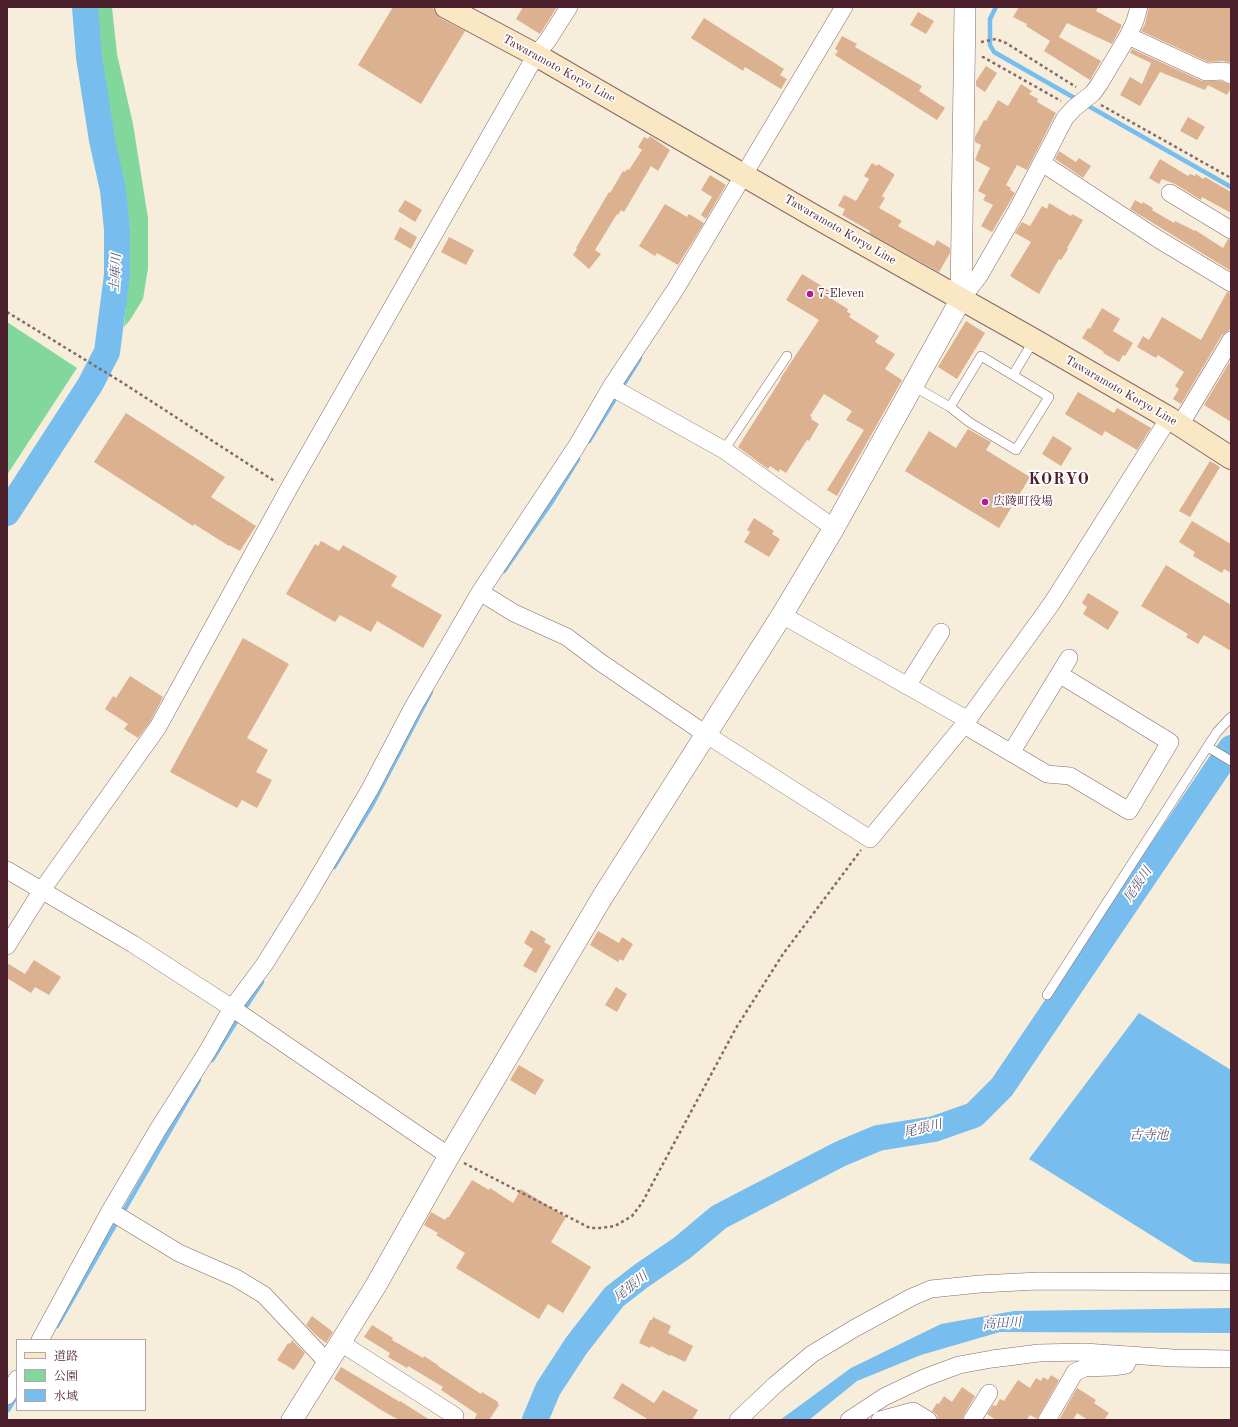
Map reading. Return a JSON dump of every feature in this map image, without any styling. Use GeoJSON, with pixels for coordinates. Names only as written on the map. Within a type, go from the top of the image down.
{"type":"FeatureCollection","features":[{"type":"Feature","properties":{"kind":"main road","name":"Tawaramoto Koryo Line"},"geometry":{"type":"LineString","coordinates":[[446,7],[536,55],[743,175],[1034,340],[1175,422],[1231,458]]}},
{"type":"Feature","properties":{"kind":"street"},"geometry":{"type":"LineString","coordinates":[[7,946],[42,890],[158,727],[288,490],[536,55],[548,40],[569,7]]}},
{"type":"Feature","properties":{"kind":"street"},"geometry":{"type":"LineString","coordinates":[[41,1339],[110,1211],[157,1132],[207,1052],[232,1008],[264,965],[309,893],[370,789],[414,707],[486,596],[576,447],[617,391],[675,290],[844,7]]}},
{"type":"Feature","properties":{"kind":"street"},"geometry":{"type":"LineString","coordinates":[[962,299],[966,7]]}},
{"type":"Feature","properties":{"kind":"street"},"geometry":{"type":"LineString","coordinates":[[292,1420],[375,1287],[449,1156],[603,896],[707,735],[834,528],[962,299],[979,276],[1016,212],[1065,118],[1074,108],[1087,98],[1100,83],[1128,36],[1135,21],[1139,7]]}},
{"type":"Feature","properties":{"kind":"street"},"geometry":{"type":"LineString","coordinates":[[1128,36],[1206,72],[1224,71],[1231,75]]}},
{"type":"Feature","properties":{"kind":"street"},"geometry":{"type":"LineString","coordinates":[[1042,163],[1158,240],[1231,283]]}},
{"type":"Feature","properties":{"kind":"street"},"geometry":{"type":"LineString","coordinates":[[1170,193],[1231,230]]}},
{"type":"Feature","properties":{"kind":"street"},"geometry":{"type":"LineString","coordinates":[[486,596],[514,613],[566,637],[707,735],[870,839],[966,723],[1052,603],[1231,340]]}},
{"type":"Feature","properties":{"kind":"street"},"geometry":{"type":"LineString","coordinates":[[617,391],[724,450],[834,528]]}},
{"type":"Feature","properties":{"kind":"street"},"geometry":{"type":"LineString","coordinates":[[782,615],[907,686],[1011,753],[1047,774],[1070,776],[1129,811],[1170,742],[1060,674]]}},
{"type":"Feature","properties":{"kind":"street"},"geometry":{"type":"LineString","coordinates":[[907,686],[941,632]]}},
{"type":"Feature","properties":{"kind":"street"},"geometry":{"type":"LineString","coordinates":[[1011,753],[1069,658]]}},
{"type":"Feature","properties":{"kind":"street"},"geometry":{"type":"LineString","coordinates":[[7,870],[134,944],[232,1008],[449,1156]]}},
{"type":"Feature","properties":{"kind":"street"},"geometry":{"type":"LineString","coordinates":[[110,1211],[179,1253],[236,1278],[264,1295],[328,1363]]}},
{"type":"Feature","properties":{"kind":"street"},"geometry":{"type":"LineString","coordinates":[[738,1420],[775,1385],[812,1354],[912,1297],[931,1289],[980,1284],[1038,1281],[1231,1282]]}},
{"type":"Feature","properties":{"kind":"street"},"geometry":{"type":"LineString","coordinates":[[340,1343],[455,1416]]}},
{"type":"Feature","properties":{"kind":"street"},"geometry":{"type":"LineString","coordinates":[[849,1420],[884,1397],[924,1378],[959,1365],[992,1358],[1039,1353],[1084,1352],[1173,1358],[1231,1359]]}},
{"type":"Feature","properties":{"kind":"street"},"geometry":{"type":"LineString","coordinates":[[1047,1420],[1075,1372],[1085,1368],[1126,1365],[1131,1355]]}},
{"type":"Feature","properties":{"kind":"street"},"geometry":{"type":"LineString","coordinates":[[7,1396],[16,1381]]}},
{"type":"Feature","properties":{"kind":"street"},"geometry":{"type":"LineString","coordinates":[[972,1420],[990,1393]]}},
{"type":"Feature","properties":{"kind":"street"},"geometry":{"type":"LineString","coordinates":[[880,1420],[913,1411],[928,1420]]}},
{"type":"Feature","properties":{"kind":"street"},"geometry":{"type":"LineString","coordinates":[[863,1420],[869,1420]]}},
{"type":"Feature","properties":{"kind":"lane"},"geometry":{"type":"LineString","coordinates":[[1013,375],[1034,340]]}},
{"type":"Feature","properties":{"kind":"lane"},"geometry":{"type":"LineString","coordinates":[[724,450],[787,356]]}},
{"type":"Feature","properties":{"kind":"lane"},"geometry":{"type":"LineString","coordinates":[[913,386],[950,407],[969,422],[1016,450],[1049,397],[981,356],[950,407]]}},
{"type":"Feature","properties":{"kind":"lane"},"geometry":{"type":"LineString","coordinates":[[1047,995],[1210,749],[1217,732],[1231,717]]}},
{"type":"Feature","properties":{"kind":"lane"},"geometry":{"type":"LineString","coordinates":[[1210,749],[1231,761]]}},
{"type":"Feature","properties":{"kind":"path"},"geometry":{"type":"LineString","coordinates":[[1074,108],[983,57],[982,42],[996,39],[1006,43],[1075,86],[1087,98],[1231,178]]}},
{"type":"Feature","properties":{"kind":"path"},"geometry":{"type":"LineString","coordinates":[[7,312],[123,383],[288,490]]}},
{"type":"Feature","properties":{"kind":"path"},"geometry":{"type":"LineString","coordinates":[[449,1156],[590,1228],[615,1226],[632,1216],[642,1203],[736,1028],[783,954],[870,839]]}},
{"type":"Feature","properties":{"kind":"green space"},"geometry":{"type":"Polygon","coordinates":[[[94,7],[112,7],[117,54],[133,124],[148,218],[148,268],[143,299],[124,327],[130,254],[130,228],[96,35],[94,7]]]}},
{"type":"Feature","properties":{"kind":"green space"},"geometry":{"type":"Polygon","coordinates":[[[7,322],[77,368],[7,475],[7,322]]]}},
{"type":"Feature","properties":{"kind":"water","name":"古寺池"},"geometry":{"type":"Polygon","coordinates":[[[1139,1013],[1231,1070],[1231,1264],[1194,1262],[1029,1159],[1139,1013]]]}},
{"type":"Feature","properties":{"kind":"water","name":"高田川"},"geometry":{"type":"Polygon","coordinates":[[[1231,1308],[1231,1333],[1000,1332],[921,1355],[857,1381],[809,1420],[780,1420],[851,1368],[941,1324],[1014,1311],[1231,1308]]]}},
{"type":"Feature","properties":{"kind":"building"},"geometry":{"type":"Polygon","coordinates":[[[393,7],[430,7],[434,9],[440,18],[465,31],[421,104],[358,65],[393,7]]]}},
{"type":"Feature","properties":{"kind":"building"},"geometry":{"type":"Polygon","coordinates":[[[523,7],[557,7],[540,34],[516,19],[523,7]]]}},
{"type":"Feature","properties":{"kind":"building"},"geometry":{"type":"Polygon","coordinates":[[[1019,7],[1098,7],[1096,11],[1122,25],[1112,44],[1067,23],[1059,37],[1101,61],[1090,80],[1044,51],[1050,41],[1026,26],[1027,24],[1013,17],[1019,7]]]}},
{"type":"Feature","properties":{"kind":"building"},"geometry":{"type":"Polygon","coordinates":[[[1149,7],[1231,7],[1231,63],[1223,61],[1208,62],[1141,31],[1145,24],[1149,7]]]}},
{"type":"Feature","properties":{"kind":"building"},"geometry":{"type":"Polygon","coordinates":[[[918,12],[934,21],[926,34],[910,25],[918,12]]]}},
{"type":"Feature","properties":{"kind":"building"},"geometry":{"type":"Polygon","coordinates":[[[704,18],[784,69],[780,75],[787,79],[781,89],[745,67],[743,71],[691,38],[704,18]]]}},
{"type":"Feature","properties":{"kind":"building"},"geometry":{"type":"Polygon","coordinates":[[[842,36],[857,44],[855,47],[922,86],[919,91],[945,108],[937,120],[835,55],[838,51],[835,49],[842,36]]]}},
{"type":"Feature","properties":{"kind":"building"},"geometry":{"type":"Polygon","coordinates":[[[1132,49],[1202,81],[1222,81],[1231,85],[1231,88],[1227,95],[1208,85],[1205,90],[1160,72],[1140,106],[1120,95],[1130,77],[1142,84],[1151,63],[1130,53],[1132,49]]]}},
{"type":"Feature","properties":{"kind":"building"},"geometry":{"type":"Polygon","coordinates":[[[986,66],[997,73],[985,92],[976,86],[976,81],[986,66]]]}},
{"type":"Feature","properties":{"kind":"building"},"geometry":{"type":"Polygon","coordinates":[[[1021,84],[1032,91],[1029,94],[1038,99],[1037,102],[1056,113],[1027,170],[1017,165],[1006,185],[1015,193],[992,232],[981,226],[993,205],[983,200],[986,195],[978,191],[990,168],[975,160],[981,145],[975,142],[975,137],[984,120],[986,121],[998,100],[1008,106],[1021,84]]]}},
{"type":"Feature","properties":{"kind":"building"},"geometry":{"type":"Polygon","coordinates":[[[1188,117],[1205,127],[1197,140],[1180,131],[1188,117]]]}},
{"type":"Feature","properties":{"kind":"building"},"geometry":{"type":"Polygon","coordinates":[[[650,136],[670,150],[658,171],[651,166],[624,212],[621,210],[618,215],[617,214],[595,250],[601,254],[589,269],[573,255],[577,249],[576,248],[623,171],[625,172],[627,169],[629,170],[642,150],[638,147],[644,137],[648,139],[650,136]]]}},
{"type":"Feature","properties":{"kind":"building"},"geometry":{"type":"Polygon","coordinates":[[[1059,151],[1076,162],[1079,158],[1091,166],[1083,178],[1055,159],[1059,151]]]}},
{"type":"Feature","properties":{"kind":"building"},"geometry":{"type":"Polygon","coordinates":[[[1160,159],[1188,176],[1190,174],[1195,176],[1196,174],[1203,179],[1205,177],[1231,192],[1231,213],[1202,197],[1201,200],[1175,184],[1162,179],[1159,184],[1149,178],[1160,159]]]}},
{"type":"Feature","properties":{"kind":"building"},"geometry":{"type":"Polygon","coordinates":[[[872,163],[877,166],[878,164],[894,174],[882,196],[885,198],[879,208],[902,221],[898,226],[934,246],[937,240],[950,248],[950,253],[939,272],[869,233],[870,231],[842,215],[845,209],[838,206],[844,195],[856,201],[869,179],[864,176],[872,163]]]}},
{"type":"Feature","properties":{"kind":"building"},"geometry":{"type":"Polygon","coordinates":[[[710,175],[726,185],[706,219],[701,215],[712,197],[701,190],[710,175]]]}},
{"type":"Feature","properties":{"kind":"building"},"geometry":{"type":"Polygon","coordinates":[[[405,200],[422,210],[415,222],[398,211],[405,200]]]}},
{"type":"Feature","properties":{"kind":"building"},"geometry":{"type":"Polygon","coordinates":[[[1135,200],[1142,204],[1143,202],[1153,208],[1152,210],[1174,223],[1175,221],[1195,230],[1223,248],[1228,239],[1231,240],[1231,271],[1130,209],[1135,200]]]}},
{"type":"Feature","properties":{"kind":"building"},"geometry":{"type":"Polygon","coordinates":[[[1049,203],[1071,216],[1072,214],[1083,220],[1067,248],[1068,249],[1061,260],[1059,259],[1039,294],[1010,276],[1031,242],[1015,233],[1022,222],[1030,226],[1042,206],[1047,209],[1049,203]]]}},
{"type":"Feature","properties":{"kind":"building"},"geometry":{"type":"Polygon","coordinates":[[[665,204],[687,217],[689,214],[704,223],[678,265],[657,253],[655,256],[639,246],[665,204]]]}},
{"type":"Feature","properties":{"kind":"building"},"geometry":{"type":"Polygon","coordinates":[[[400,227],[417,237],[411,249],[394,239],[400,227]]]}},
{"type":"Feature","properties":{"kind":"building"},"geometry":{"type":"Polygon","coordinates":[[[449,237],[474,250],[466,265],[441,252],[449,237]]]}},
{"type":"Feature","properties":{"kind":"building"},"geometry":{"type":"Polygon","coordinates":[[[802,274],[830,291],[827,296],[848,309],[847,312],[851,314],[849,317],[879,336],[875,342],[895,354],[885,369],[902,380],[837,496],[827,490],[864,430],[846,420],[852,411],[824,394],[810,416],[812,417],[811,419],[819,424],[809,441],[807,440],[786,473],[780,469],[779,472],[770,466],[768,469],[738,447],[819,320],[786,300],[802,274]]]}},
{"type":"Feature","properties":{"kind":"building"},"geometry":{"type":"Polygon","coordinates":[[[1227,292],[1231,293],[1231,329],[1222,335],[1181,404],[1173,399],[1179,389],[1175,386],[1184,372],[1158,355],[1156,358],[1137,347],[1143,336],[1149,340],[1162,317],[1201,340],[1227,292]]]}},
{"type":"Feature","properties":{"kind":"building"},"geometry":{"type":"Polygon","coordinates":[[[1102,308],[1120,319],[1113,331],[1133,343],[1125,356],[1123,355],[1119,362],[1082,338],[1088,328],[1090,329],[1102,308]]]}},
{"type":"Feature","properties":{"kind":"building"},"geometry":{"type":"Polygon","coordinates":[[[966,321],[985,333],[957,379],[938,367],[966,321]]]}},
{"type":"Feature","properties":{"kind":"building"},"geometry":{"type":"Polygon","coordinates":[[[1229,363],[1231,365],[1231,422],[1204,405],[1229,363]]]}},
{"type":"Feature","properties":{"kind":"building"},"geometry":{"type":"Polygon","coordinates":[[[1078,392],[1114,413],[1117,408],[1151,428],[1137,450],[1105,431],[1102,436],[1065,414],[1078,392]]]}},
{"type":"Feature","properties":{"kind":"building"},"geometry":{"type":"Polygon","coordinates":[[[126,413],[225,477],[211,497],[256,526],[240,551],[229,546],[194,524],[193,526],[94,462],[126,413]]]}},
{"type":"Feature","properties":{"kind":"building","name":"広陵町役場"},"geometry":{"type":"Polygon","coordinates":[[[968,429],[991,442],[986,450],[1030,477],[999,528],[905,471],[929,431],[956,448],[968,429]]]}},
{"type":"Feature","properties":{"kind":"building"},"geometry":{"type":"Polygon","coordinates":[[[1053,436],[1072,448],[1061,466],[1042,454],[1053,436]]]}},
{"type":"Feature","properties":{"kind":"building"},"geometry":{"type":"Polygon","coordinates":[[[1210,461],[1220,467],[1190,517],[1179,511],[1210,461]]]}},
{"type":"Feature","properties":{"kind":"building"},"geometry":{"type":"Polygon","coordinates":[[[754,518],[774,531],[772,534],[780,539],[769,557],[744,542],[750,532],[747,530],[754,518]]]}},
{"type":"Feature","properties":{"kind":"building"},"geometry":{"type":"Polygon","coordinates":[[[1192,521],[1231,544],[1231,573],[1224,569],[1222,573],[1193,556],[1195,552],[1179,542],[1192,521]]]}},
{"type":"Feature","properties":{"kind":"building"},"geometry":{"type":"Polygon","coordinates":[[[321,541],[339,551],[343,545],[397,576],[391,586],[442,615],[423,648],[377,621],[371,632],[340,615],[335,622],[286,594],[315,544],[318,546],[321,541]]]}},
{"type":"Feature","properties":{"kind":"building"},"geometry":{"type":"Polygon","coordinates":[[[1166,565],[1231,605],[1231,651],[1204,635],[1198,644],[1186,637],[1188,634],[1141,606],[1166,565]]]}},
{"type":"Feature","properties":{"kind":"building"},"geometry":{"type":"Polygon","coordinates":[[[1088,593],[1119,612],[1108,630],[1083,614],[1087,607],[1082,603],[1088,593]]]}},
{"type":"Feature","properties":{"kind":"building"},"geometry":{"type":"Polygon","coordinates":[[[243,638],[289,664],[247,738],[268,750],[256,772],[272,780],[257,808],[242,800],[237,808],[170,772],[243,638]]]}},
{"type":"Feature","properties":{"kind":"building"},"geometry":{"type":"Polygon","coordinates":[[[130,676],[163,697],[150,722],[138,738],[124,729],[128,724],[105,709],[113,696],[116,698],[130,676]]]}},
{"type":"Feature","properties":{"kind":"building"},"geometry":{"type":"Polygon","coordinates":[[[531,930],[546,939],[544,942],[551,946],[536,973],[523,966],[533,949],[524,943],[531,930]]]}},
{"type":"Feature","properties":{"kind":"building"},"geometry":{"type":"Polygon","coordinates":[[[598,931],[619,943],[622,937],[633,944],[623,961],[620,959],[618,962],[590,945],[598,931]]]}},
{"type":"Feature","properties":{"kind":"building"},"geometry":{"type":"Polygon","coordinates":[[[34,960],[61,977],[49,995],[35,987],[31,993],[7,978],[7,963],[25,974],[34,960]]]}},
{"type":"Feature","properties":{"kind":"building"},"geometry":{"type":"Polygon","coordinates":[[[616,987],[627,994],[617,1012],[605,1005],[616,987]]]}},
{"type":"Feature","properties":{"kind":"building"},"geometry":{"type":"Polygon","coordinates":[[[519,1065],[544,1080],[535,1095],[510,1080],[519,1065]]]}},
{"type":"Feature","properties":{"kind":"building"},"geometry":{"type":"Polygon","coordinates":[[[472,1180],[489,1190],[490,1188],[513,1203],[521,1189],[566,1217],[551,1242],[591,1267],[563,1313],[548,1304],[539,1319],[456,1268],[465,1253],[436,1235],[438,1233],[424,1225],[431,1212],[445,1220],[449,1217],[472,1180]]]}},
{"type":"Feature","properties":{"kind":"building"},"geometry":{"type":"Polygon","coordinates":[[[312,1316],[333,1332],[326,1343],[306,1325],[312,1316]]]}},
{"type":"Feature","properties":{"kind":"building"},"geometry":{"type":"Polygon","coordinates":[[[653,1317],[671,1326],[668,1333],[693,1346],[685,1362],[651,1346],[650,1348],[639,1343],[650,1320],[652,1320],[653,1317]]]}},
{"type":"Feature","properties":{"kind":"building"},"geometry":{"type":"Polygon","coordinates":[[[372,1325],[393,1338],[392,1340],[423,1358],[424,1356],[481,1394],[482,1392],[498,1402],[499,1405],[489,1420],[474,1420],[477,1414],[441,1390],[443,1387],[408,1366],[407,1368],[388,1357],[390,1353],[364,1337],[372,1325]]]}},
{"type":"Feature","properties":{"kind":"building"},"geometry":{"type":"Polygon","coordinates":[[[292,1340],[305,1353],[294,1370],[277,1360],[288,1343],[290,1344],[292,1340]]]}},
{"type":"Feature","properties":{"kind":"building"},"geometry":{"type":"Polygon","coordinates":[[[341,1367],[430,1420],[399,1420],[381,1410],[334,1379],[341,1367]]]}},
{"type":"Feature","properties":{"kind":"building"},"geometry":{"type":"Polygon","coordinates":[[[1051,1375],[1059,1380],[1037,1419],[1030,1415],[1027,1420],[996,1420],[987,1414],[993,1405],[996,1406],[1000,1399],[1004,1401],[1018,1380],[1030,1388],[1036,1378],[1041,1381],[1043,1377],[1048,1380],[1051,1375]]]}},
{"type":"Feature","properties":{"kind":"building"},"geometry":{"type":"Polygon","coordinates":[[[622,1383],[654,1403],[663,1390],[698,1410],[692,1420],[649,1420],[613,1398],[622,1383]]]}},
{"type":"Feature","properties":{"kind":"building"},"geometry":{"type":"Polygon","coordinates":[[[962,1387],[975,1396],[962,1420],[938,1420],[937,1415],[932,1411],[937,1403],[939,1404],[944,1396],[952,1402],[962,1387]]]}},
{"type":"Feature","properties":{"kind":"building"},"geometry":{"type":"Polygon","coordinates":[[[1077,1388],[1096,1400],[1094,1403],[1109,1413],[1104,1420],[1088,1420],[1077,1413],[1073,1420],[1059,1420],[1077,1388]]]}},
{"type":"Feature","properties":{"kind":"waterway","name":"土庫川"},"geometry":{"type":"LineString","coordinates":[[7,513],[90,385],[107,352],[117,275],[117,229],[113,190],[102,140],[89,57],[85,7]]}},
{"type":"Feature","properties":{"kind":"waterway"},"geometry":{"type":"LineString","coordinates":[[996,7],[990,19],[990,45],[994,52],[1078,100]]}},
{"type":"Feature","properties":{"kind":"waterway"},"geometry":{"type":"LineString","coordinates":[[1085,104],[1231,187]]}},
{"type":"Feature","properties":{"kind":"waterway"},"geometry":{"type":"LineString","coordinates":[[589,441],[640,358]]}},
{"type":"Feature","properties":{"kind":"waterway"},"geometry":{"type":"LineString","coordinates":[[504,571],[551,503],[578,459]]}},
{"type":"Feature","properties":{"kind":"waterway"},"geometry":{"type":"LineString","coordinates":[[334,867],[372,805],[431,692]]}},
{"type":"Feature","properties":{"kind":"waterway","name":"尾張川"},"geometry":{"type":"LineString","coordinates":[[535,1420],[548,1389],[576,1346],[614,1297],[641,1276],[682,1248],[719,1217],[840,1154],[878,1138],[934,1129],[974,1115],[1002,1087],[1231,748]]}},
{"type":"Feature","properties":{"kind":"waterway"},"geometry":{"type":"LineString","coordinates":[[243,1011],[262,982]]}},
{"type":"Feature","properties":{"kind":"waterway"},"geometry":{"type":"LineString","coordinates":[[212,1060],[239,1017]]}},
{"type":"Feature","properties":{"kind":"waterway"},"geometry":{"type":"LineString","coordinates":[[122,1214],[199,1080]]}},
{"type":"Feature","properties":{"kind":"waterway"},"geometry":{"type":"LineString","coordinates":[[57,1326],[118,1220]]}},
{"type":"Feature","properties":{"kind":"waterway"},"geometry":{"type":"LineString","coordinates":[[7,1410],[16,1397]]}},
{"type":"Feature","properties":{"kind":"place","name":"7-Eleven"},"geometry":{"type":"Point","coordinates":[810,294]}},
{"type":"Feature","properties":{"kind":"place","name":"広陵町役場"},"geometry":{"type":"Point","coordinates":[985,502]}},
{"type":"Feature","properties":{"kind":"district","name":"KORYO"},"geometry":{"type":"Point","coordinates":[1059,480]}}]}
